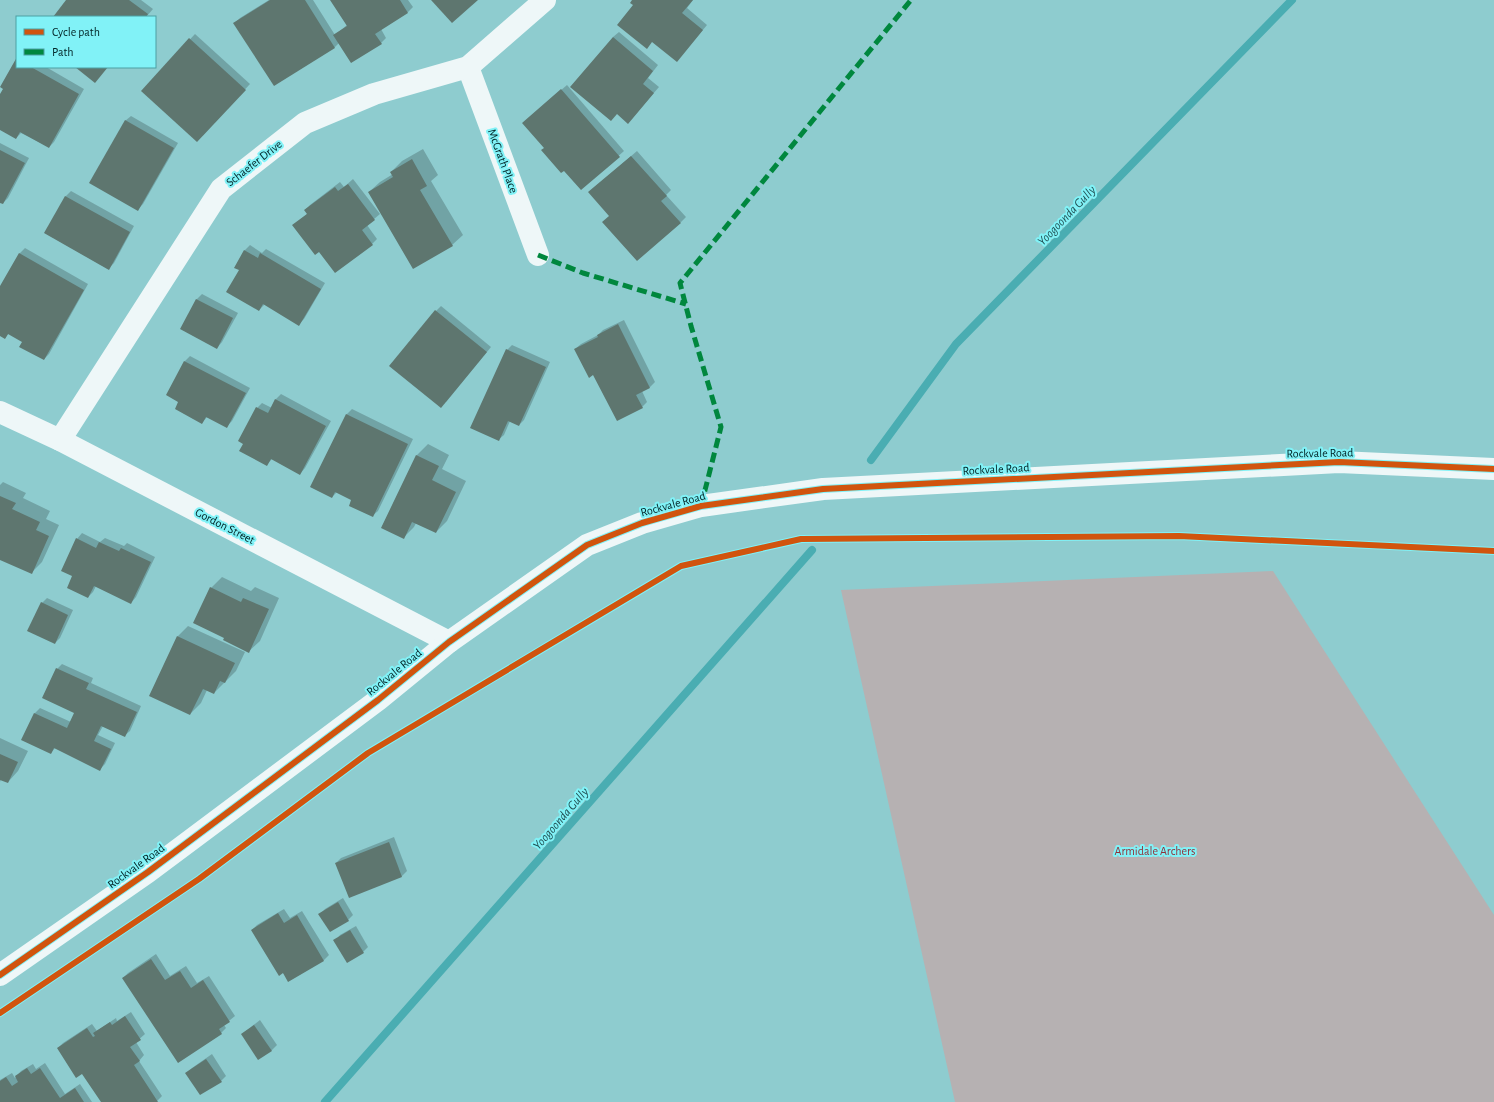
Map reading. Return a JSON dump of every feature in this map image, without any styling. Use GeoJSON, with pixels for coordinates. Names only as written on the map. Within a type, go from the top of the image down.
{"type":"FeatureCollection","features":[{"type":"Feature","properties":{"kind":"street","name":"Schaefer Drive"},"geometry":{"type":"LineString","coordinates":[[60,440],[221,189],[305,123],[374,94],[468,67],[545,0]]}},
{"type":"Feature","properties":{"kind":"street","name":"McGrath Place"},"geometry":{"type":"LineString","coordinates":[[468,67],[538,255]]}},
{"type":"Feature","properties":{"kind":"street","name":"Gordon Street"},"geometry":{"type":"LineString","coordinates":[[0,412],[60,440],[449,642]]}},
{"type":"Feature","properties":{"kind":"street","name":"Rockvale Road"},"geometry":{"type":"LineString","coordinates":[[0,975],[148,872],[378,700],[449,642],[587,545],[642,523],[701,506],[823,489],[1339,462],[1494,469]]}},
{"type":"Feature","properties":{"kind":"green space","name":"Armidale Archers"},"geometry":{"type":"Polygon","coordinates":[[[1273,571],[1494,915],[1494,1102],[955,1102],[841,590],[1273,571]]]}},
{"type":"Feature","properties":{"kind":"building"},"geometry":{"type":"Polygon","coordinates":[[[66,0],[129,0],[148,14],[147,16],[54,16],[66,0]]]}},
{"type":"Feature","properties":{"kind":"building"},"geometry":{"type":"Polygon","coordinates":[[[270,0],[305,0],[335,48],[274,86],[233,23],[270,0]]]}},
{"type":"Feature","properties":{"kind":"building"},"geometry":{"type":"Polygon","coordinates":[[[330,0],[400,0],[408,13],[375,34],[382,44],[351,63],[333,35],[347,26],[330,0]]]}},
{"type":"Feature","properties":{"kind":"building"},"geometry":{"type":"Polygon","coordinates":[[[431,0],[478,0],[452,23],[431,0]]]}},
{"type":"Feature","properties":{"kind":"building"},"geometry":{"type":"Polygon","coordinates":[[[632,0],[693,0],[682,13],[703,30],[677,62],[652,42],[647,49],[617,25],[633,5],[630,3],[632,0]]]}},
{"type":"Feature","properties":{"kind":"building"},"geometry":{"type":"Polygon","coordinates":[[[613,37],[653,71],[643,84],[654,93],[628,124],[617,114],[611,121],[570,87],[613,37]]]}},
{"type":"Feature","properties":{"kind":"building"},"geometry":{"type":"Polygon","coordinates":[[[189,38],[246,90],[197,142],[141,91],[189,38]]]}},
{"type":"Feature","properties":{"kind":"building"},"geometry":{"type":"Polygon","coordinates":[[[16,59],[16,68],[33,68],[79,94],[49,148],[20,132],[16,139],[0,130],[0,94],[3,89],[0,87],[16,59]]]}},
{"type":"Feature","properties":{"kind":"building"},"geometry":{"type":"Polygon","coordinates":[[[76,68],[107,68],[95,83],[76,68]]]}},
{"type":"Feature","properties":{"kind":"building"},"geometry":{"type":"Polygon","coordinates":[[[561,89],[620,157],[581,190],[564,171],[561,173],[541,150],[544,148],[522,123],[561,89]]]}},
{"type":"Feature","properties":{"kind":"building"},"geometry":{"type":"Polygon","coordinates":[[[125,120],[174,148],[138,211],[89,183],[125,120]]]}},
{"type":"Feature","properties":{"kind":"building"},"geometry":{"type":"Polygon","coordinates":[[[0,150],[25,163],[3,204],[0,203],[0,150]]]}},
{"type":"Feature","properties":{"kind":"building"},"geometry":{"type":"Polygon","coordinates":[[[631,156],[667,196],[661,201],[681,223],[637,261],[602,222],[609,216],[588,192],[631,156]]]}},
{"type":"Feature","properties":{"kind":"building"},"geometry":{"type":"Polygon","coordinates":[[[412,159],[427,186],[420,190],[453,246],[413,269],[368,192],[393,177],[390,172],[412,159]]]}},
{"type":"Feature","properties":{"kind":"building"},"geometry":{"type":"Polygon","coordinates":[[[348,184],[375,220],[362,230],[373,245],[335,273],[319,252],[315,255],[292,225],[307,214],[304,210],[335,187],[338,191],[348,184]]]}},
{"type":"Feature","properties":{"kind":"building"},"geometry":{"type":"Polygon","coordinates":[[[65,196],[130,232],[109,270],[44,233],[65,196]]]}},
{"type":"Feature","properties":{"kind":"building"},"geometry":{"type":"Polygon","coordinates":[[[244,250],[258,258],[260,253],[321,289],[299,326],[263,304],[259,311],[226,292],[239,270],[234,268],[244,250]]]}},
{"type":"Feature","properties":{"kind":"building"},"geometry":{"type":"Polygon","coordinates":[[[19,253],[84,290],[44,360],[19,347],[22,342],[8,334],[5,339],[0,336],[0,286],[19,253]]]}},
{"type":"Feature","properties":{"kind":"building"},"geometry":{"type":"Polygon","coordinates":[[[196,299],[233,318],[217,349],[180,329],[196,299]]]}},
{"type":"Feature","properties":{"kind":"building"},"geometry":{"type":"Polygon","coordinates":[[[435,310],[487,352],[441,408],[389,366],[435,310]]]}},
{"type":"Feature","properties":{"kind":"building"},"geometry":{"type":"Polygon","coordinates":[[[618,324],[650,388],[636,395],[643,408],[617,421],[593,375],[589,378],[574,349],[598,337],[597,335],[618,324]]]}},
{"type":"Feature","properties":{"kind":"building"},"geometry":{"type":"Polygon","coordinates":[[[506,349],[546,367],[519,426],[508,421],[499,441],[470,428],[506,349]]]}},
{"type":"Feature","properties":{"kind":"building"},"geometry":{"type":"Polygon","coordinates":[[[184,361],[246,393],[227,428],[206,417],[202,424],[175,409],[178,402],[166,395],[184,361]]]}},
{"type":"Feature","properties":{"kind":"building"},"geometry":{"type":"Polygon","coordinates":[[[275,399],[326,426],[300,475],[271,459],[267,466],[239,451],[243,444],[238,441],[256,407],[268,413],[275,399]]]}},
{"type":"Feature","properties":{"kind":"building"},"geometry":{"type":"Polygon","coordinates":[[[346,414],[408,444],[373,517],[349,506],[351,500],[335,492],[332,498],[310,487],[346,414]]]}},
{"type":"Feature","properties":{"kind":"building"},"geometry":{"type":"Polygon","coordinates":[[[416,455],[439,466],[432,480],[456,492],[436,533],[412,522],[404,539],[381,528],[416,455]]]}},
{"type":"Feature","properties":{"kind":"building"},"geometry":{"type":"Polygon","coordinates":[[[0,496],[16,503],[12,509],[40,522],[36,530],[49,536],[32,574],[0,560],[0,496]]]}},
{"type":"Feature","properties":{"kind":"building"},"geometry":{"type":"Polygon","coordinates":[[[76,538],[96,548],[99,542],[119,551],[121,548],[151,562],[131,604],[94,586],[88,598],[67,588],[72,576],[61,571],[76,538]]]}},
{"type":"Feature","properties":{"kind":"building"},"geometry":{"type":"Polygon","coordinates":[[[210,587],[241,602],[243,598],[269,609],[249,653],[223,640],[224,638],[193,623],[210,587]]]}},
{"type":"Feature","properties":{"kind":"building"},"geometry":{"type":"Polygon","coordinates":[[[41,602],[68,615],[55,644],[27,631],[41,602]]]}},
{"type":"Feature","properties":{"kind":"building"},"geometry":{"type":"Polygon","coordinates":[[[177,636],[235,663],[225,683],[220,681],[214,694],[203,689],[190,715],[149,696],[177,636]]]}},
{"type":"Feature","properties":{"kind":"building"},"geometry":{"type":"Polygon","coordinates":[[[56,668],[89,683],[86,689],[137,712],[125,737],[101,726],[94,741],[111,749],[100,771],[54,748],[51,754],[21,740],[34,713],[67,728],[74,713],[42,698],[56,668]]]}},
{"type":"Feature","properties":{"kind":"building"},"geometry":{"type":"Polygon","coordinates":[[[0,754],[18,762],[8,783],[0,780],[0,754]]]}},
{"type":"Feature","properties":{"kind":"building"},"geometry":{"type":"Polygon","coordinates":[[[389,842],[402,877],[349,898],[335,863],[389,842]]]}},
{"type":"Feature","properties":{"kind":"building"},"geometry":{"type":"Polygon","coordinates":[[[338,902],[349,921],[330,932],[318,914],[338,902]]]}},
{"type":"Feature","properties":{"kind":"building"},"geometry":{"type":"Polygon","coordinates":[[[278,913],[284,923],[297,915],[324,961],[288,982],[283,973],[279,976],[251,930],[278,913]]]}},
{"type":"Feature","properties":{"kind":"building"},"geometry":{"type":"Polygon","coordinates":[[[350,930],[364,953],[347,963],[333,940],[350,930]]]}},
{"type":"Feature","properties":{"kind":"building"},"geometry":{"type":"Polygon","coordinates":[[[151,959],[165,980],[180,971],[191,988],[203,980],[230,1022],[219,1029],[222,1034],[178,1063],[122,978],[151,959]]]}},
{"type":"Feature","properties":{"kind":"building"},"geometry":{"type":"Polygon","coordinates":[[[125,1016],[141,1040],[130,1047],[140,1061],[134,1065],[158,1102],[101,1102],[82,1074],[76,1078],[57,1048],[87,1028],[93,1037],[95,1036],[93,1033],[110,1022],[112,1025],[125,1016]]]}},
{"type":"Feature","properties":{"kind":"building"},"geometry":{"type":"Polygon","coordinates":[[[254,1025],[272,1051],[258,1060],[241,1034],[254,1025]]]}},
{"type":"Feature","properties":{"kind":"building"},"geometry":{"type":"Polygon","coordinates":[[[206,1059],[222,1082],[200,1095],[185,1073],[206,1059]]]}},
{"type":"Feature","properties":{"kind":"building"},"geometry":{"type":"Polygon","coordinates":[[[27,1068],[31,1074],[40,1068],[60,1098],[75,1088],[84,1102],[0,1102],[0,1081],[6,1077],[12,1086],[18,1082],[15,1076],[27,1068]]]}},
{"type":"Feature","properties":{"kind":"waterway","name":"Yoogoonda Gully"},"geometry":{"type":"LineString","coordinates":[[871,460],[956,344],[1292,0]]}},
{"type":"Feature","properties":{"kind":"waterway","name":"Yoogoonda Gully"},"geometry":{"type":"LineString","coordinates":[[325,1102],[812,550]]}},
{"type":"Feature","properties":{"kind":"marked path"},"geometry":{"type":"LineString","coordinates":[[701,506],[721,427],[680,283],[911,0]]}},
{"type":"Feature","properties":{"kind":"marked path"},"geometry":{"type":"LineString","coordinates":[[538,255],[583,273],[686,304]]}},
{"type":"Feature","properties":{"kind":"cycle path"},"geometry":{"type":"LineString","coordinates":[[0,975],[148,872],[378,700],[449,642],[587,545],[642,523],[701,506],[823,489],[1339,462],[1494,469]]}},
{"type":"Feature","properties":{"kind":"cycle path"},"geometry":{"type":"LineString","coordinates":[[0,1013],[199,879],[368,753],[681,566],[801,539],[1179,536],[1494,551]]}}]}
